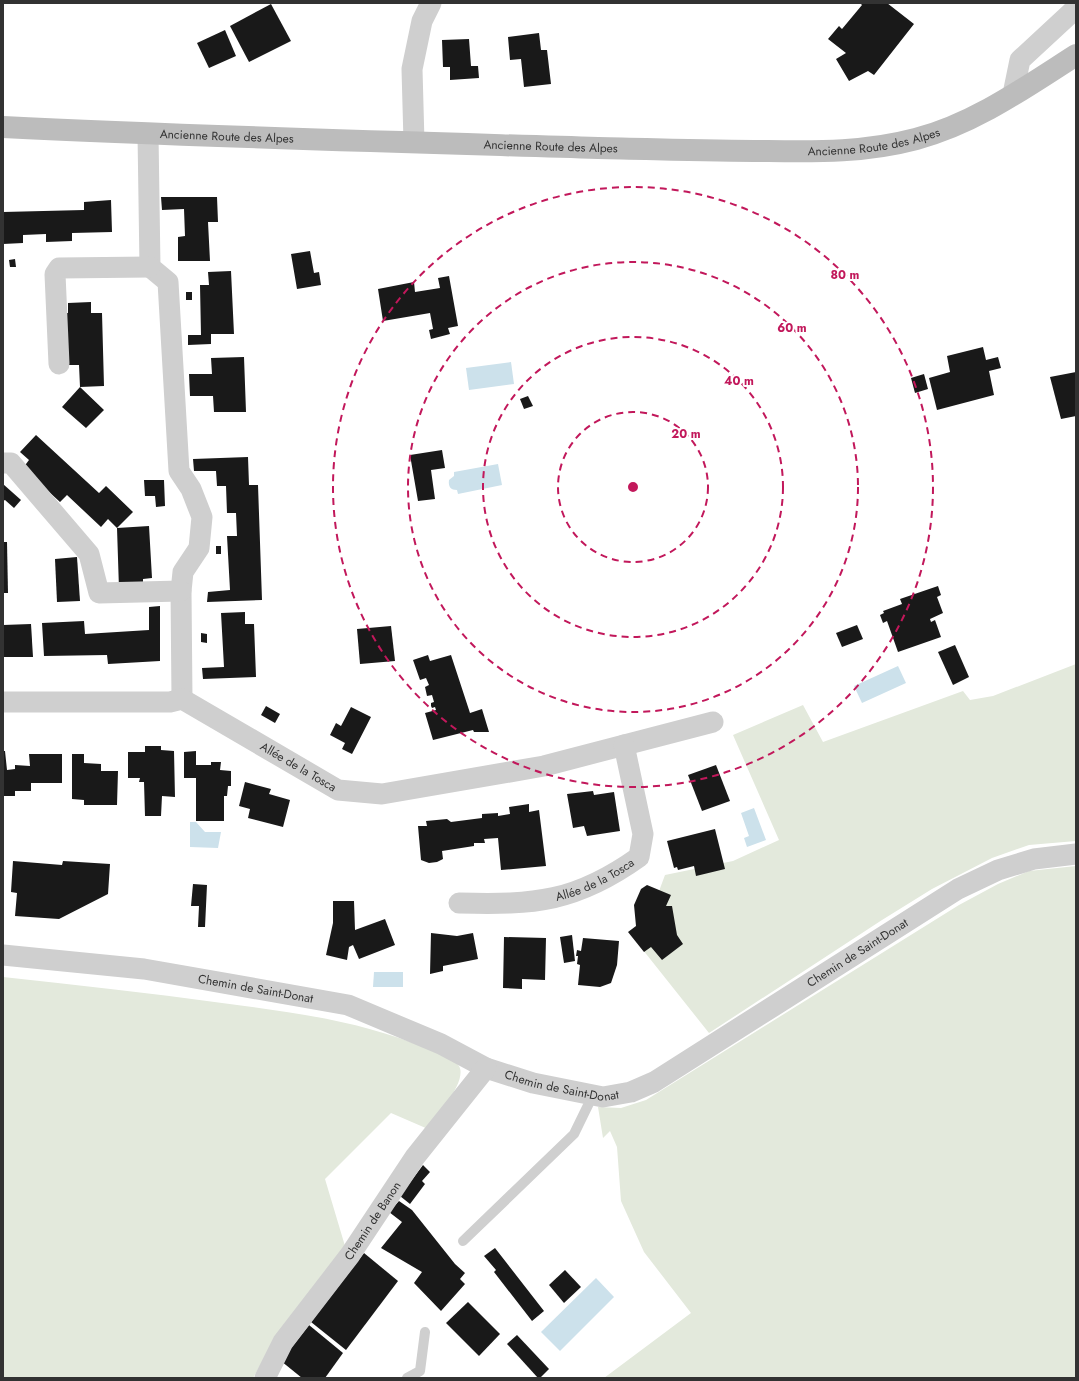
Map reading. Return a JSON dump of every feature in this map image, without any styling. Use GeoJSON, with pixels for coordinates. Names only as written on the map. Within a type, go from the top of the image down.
{"type":"FeatureCollection","features":[{"type":"Feature","properties":{"kind":"main road","name":"Ancienne Route des Alpes"},"geometry":{"type":"LineString","coordinates":[[3,127],[148,134],[414,142],[736,151],[840,152],[876,148],[917,139],[945,130],[1013,94],[1076,55]]}},
{"type":"Feature","properties":{"kind":"street"},"geometry":{"type":"LineString","coordinates":[[414,142],[412,69],[422,21],[431,3]]}},
{"type":"Feature","properties":{"kind":"street"},"geometry":{"type":"LineString","coordinates":[[1013,94],[1020,60],[1073,11],[1076,5]]}},
{"type":"Feature","properties":{"kind":"street"},"geometry":{"type":"LineString","coordinates":[[148,134],[150,267]]}},
{"type":"Feature","properties":{"kind":"street"},"geometry":{"type":"LineString","coordinates":[[3,702],[170,702],[182,699],[181,591],[183,572],[198,548],[202,517],[191,489],[180,471],[168,282],[150,267],[60,268],[55,274],[59,364]]}},
{"type":"Feature","properties":{"kind":"street"},"geometry":{"type":"LineString","coordinates":[[3,463],[11,463],[90,554],[100,593],[181,591]]}},
{"type":"Feature","properties":{"kind":"street","name":"Allée de la Tosca"},"geometry":{"type":"LineString","coordinates":[[182,699],[338,790],[382,794],[544,766],[713,722]]}},
{"type":"Feature","properties":{"kind":"street","name":"Allée de la Tosca"},"geometry":{"type":"LineString","coordinates":[[459,903],[510,904],[553,899],[594,886],[639,857],[643,834],[624,745]]}},
{"type":"Feature","properties":{"kind":"street","name":"Chemin de Saint-Donat"},"geometry":{"type":"LineString","coordinates":[[3,955],[144,969],[348,1005],[441,1044],[486,1068],[533,1083],[603,1097],[631,1092],[654,1082],[958,890],[998,870],[1034,859],[1076,854]]}},
{"type":"Feature","properties":{"kind":"street","name":"Chemin de Banon"},"geometry":{"type":"LineString","coordinates":[[265,1378],[283,1342],[350,1255],[415,1157],[486,1068]]}},
{"type":"Feature","properties":{"kind":"lane"},"geometry":{"type":"LineString","coordinates":[[462,1242],[574,1134],[593,1095]]}},
{"type":"Feature","properties":{"kind":"lane"},"geometry":{"type":"LineString","coordinates":[[407,1378],[420,1371],[425,1332]]}},
{"type":"Feature","properties":{"kind":"shaded area"},"geometry":{"type":"Polygon","coordinates":[[[1076,664],[1076,841],[1029,845],[992,858],[932,889],[709,1033],[639,945],[665,875],[733,861],[779,840],[733,735],[803,705],[823,742],[963,691],[970,700],[993,696],[1076,664]]]}},
{"type":"Feature","properties":{"kind":"shaded area"},"geometry":{"type":"Polygon","coordinates":[[[1076,866],[1076,1378],[604,1378],[691,1313],[644,1252],[621,1201],[617,1147],[610,1131],[603,1138],[598,1107],[621,1108],[646,1100],[959,905],[998,884],[1029,871],[1076,866]]]}},
{"type":"Feature","properties":{"kind":"shaded area"},"geometry":{"type":"Polygon","coordinates":[[[3,977],[195,999],[301,1014],[378,1031],[403,1039],[445,1055],[459,1066],[461,1073],[455,1089],[444,1108],[428,1129],[391,1113],[325,1179],[345,1246],[271,1346],[253,1378],[3,1378],[3,977]]]}},
{"type":"Feature","properties":{"kind":"water"},"geometry":{"type":"Polygon","coordinates":[[[511,362],[514,384],[469,390],[466,368],[511,362]]]}},
{"type":"Feature","properties":{"kind":"water"},"geometry":{"type":"Polygon","coordinates":[[[498,464],[502,485],[458,494],[457,490],[452,489],[450,486],[449,480],[454,476],[454,472],[498,464]]]}},
{"type":"Feature","properties":{"kind":"water"},"geometry":{"type":"Polygon","coordinates":[[[898,666],[906,683],[862,703],[854,686],[898,666]]]}},
{"type":"Feature","properties":{"kind":"water"},"geometry":{"type":"Polygon","coordinates":[[[754,808],[766,840],[747,847],[744,838],[749,836],[741,813],[754,808]]]}},
{"type":"Feature","properties":{"kind":"water"},"geometry":{"type":"Polygon","coordinates":[[[190,822],[196,822],[205,832],[221,832],[218,848],[190,847],[190,822]]]}},
{"type":"Feature","properties":{"kind":"water"},"geometry":{"type":"Polygon","coordinates":[[[374,972],[403,972],[403,987],[373,987],[374,972]]]}},
{"type":"Feature","properties":{"kind":"water"},"geometry":{"type":"Polygon","coordinates":[[[596,1278],[614,1297],[560,1351],[541,1332],[596,1278]]]}},
{"type":"Feature","properties":{"kind":"building"},"geometry":{"type":"Polygon","coordinates":[[[860,3],[887,3],[914,24],[874,75],[868,71],[849,81],[836,59],[846,53],[828,39],[839,26],[842,29],[862,5],[860,3]]]}},
{"type":"Feature","properties":{"kind":"building"},"geometry":{"type":"Polygon","coordinates":[[[271,4],[291,41],[249,62],[230,26],[271,4]]]}},
{"type":"Feature","properties":{"kind":"building"},"geometry":{"type":"Polygon","coordinates":[[[225,30],[236,56],[209,68],[197,43],[225,30]]]}},
{"type":"Feature","properties":{"kind":"building"},"geometry":{"type":"Polygon","coordinates":[[[539,33],[541,50],[547,50],[551,84],[524,87],[521,59],[510,60],[508,37],[539,33]]]}},
{"type":"Feature","properties":{"kind":"building"},"geometry":{"type":"Polygon","coordinates":[[[469,39],[471,66],[478,66],[479,78],[450,80],[450,67],[443,67],[442,40],[469,39]]]}},
{"type":"Feature","properties":{"kind":"building"},"geometry":{"type":"Polygon","coordinates":[[[161,197],[217,197],[218,222],[208,222],[210,261],[178,261],[178,237],[185,236],[184,209],[162,210],[161,197]]]}},
{"type":"Feature","properties":{"kind":"building"},"geometry":{"type":"Polygon","coordinates":[[[111,200],[112,232],[72,233],[72,241],[46,242],[46,234],[23,235],[23,243],[3,244],[3,212],[84,210],[84,202],[111,200]]]}},
{"type":"Feature","properties":{"kind":"building"},"geometry":{"type":"Polygon","coordinates":[[[310,251],[314,273],[319,272],[321,285],[297,289],[291,254],[310,251]]]}},
{"type":"Feature","properties":{"kind":"building"},"geometry":{"type":"Polygon","coordinates":[[[15,259],[16,267],[10,267],[9,260],[15,259]]]}},
{"type":"Feature","properties":{"kind":"building"},"geometry":{"type":"Polygon","coordinates":[[[231,271],[234,334],[211,334],[211,344],[188,345],[188,335],[201,335],[200,285],[209,285],[208,272],[231,271]]]}},
{"type":"Feature","properties":{"kind":"building"},"geometry":{"type":"Polygon","coordinates":[[[449,276],[458,326],[448,328],[450,334],[431,339],[429,330],[433,329],[430,313],[383,321],[378,289],[414,282],[415,292],[440,288],[438,278],[449,276]]]}},
{"type":"Feature","properties":{"kind":"building"},"geometry":{"type":"Polygon","coordinates":[[[186,292],[192,292],[192,300],[186,300],[186,292]]]}},
{"type":"Feature","properties":{"kind":"building"},"geometry":{"type":"Polygon","coordinates":[[[91,302],[91,313],[102,313],[104,386],[80,387],[79,365],[69,365],[61,313],[68,313],[68,303],[91,302]]]}},
{"type":"Feature","properties":{"kind":"building"},"geometry":{"type":"Polygon","coordinates":[[[983,347],[986,360],[998,357],[1001,368],[989,371],[994,395],[937,410],[929,378],[950,372],[947,356],[983,347]]]}},
{"type":"Feature","properties":{"kind":"building"},"geometry":{"type":"Polygon","coordinates":[[[244,357],[246,412],[214,412],[213,396],[190,396],[189,374],[212,374],[211,358],[244,357]]]}},
{"type":"Feature","properties":{"kind":"building"},"geometry":{"type":"Polygon","coordinates":[[[1076,372],[1076,416],[1061,419],[1050,377],[1076,372]]]}},
{"type":"Feature","properties":{"kind":"building"},"geometry":{"type":"Polygon","coordinates":[[[924,374],[928,389],[915,393],[911,378],[924,374]]]}},
{"type":"Feature","properties":{"kind":"building"},"geometry":{"type":"Polygon","coordinates":[[[80,387],[104,410],[86,428],[62,407],[80,387]]]}},
{"type":"Feature","properties":{"kind":"building"},"geometry":{"type":"Polygon","coordinates":[[[528,396],[533,406],[524,409],[520,399],[528,396]]]}},
{"type":"Feature","properties":{"kind":"building"},"geometry":{"type":"Polygon","coordinates":[[[36,435],[99,493],[106,486],[133,512],[117,528],[108,519],[101,527],[67,495],[60,502],[23,468],[29,460],[20,452],[36,435]]]}},
{"type":"Feature","properties":{"kind":"building"},"geometry":{"type":"Polygon","coordinates":[[[442,450],[445,468],[431,470],[435,499],[418,501],[410,455],[442,450]]]}},
{"type":"Feature","properties":{"kind":"building"},"geometry":{"type":"Polygon","coordinates":[[[248,457],[249,485],[258,485],[262,600],[207,602],[208,592],[230,590],[227,536],[237,536],[236,513],[227,513],[226,486],[217,486],[216,471],[194,471],[193,459],[248,457]]]}},
{"type":"Feature","properties":{"kind":"building"},"geometry":{"type":"Polygon","coordinates":[[[144,480],[164,480],[165,506],[156,507],[155,496],[145,496],[144,480]]]}},
{"type":"Feature","properties":{"kind":"building"},"geometry":{"type":"Polygon","coordinates":[[[3,484],[21,500],[14,508],[5,500],[3,501],[3,484]]]}},
{"type":"Feature","properties":{"kind":"building"},"geometry":{"type":"Polygon","coordinates":[[[149,526],[152,578],[143,579],[143,588],[119,589],[117,528],[149,526]]]}},
{"type":"Feature","properties":{"kind":"building"},"geometry":{"type":"Polygon","coordinates":[[[3,542],[7,542],[8,593],[3,593],[3,542]]]}},
{"type":"Feature","properties":{"kind":"building"},"geometry":{"type":"Polygon","coordinates":[[[216,546],[221,546],[221,554],[216,554],[216,546]]]}},
{"type":"Feature","properties":{"kind":"building"},"geometry":{"type":"Polygon","coordinates":[[[77,557],[80,601],[57,602],[55,559],[77,557]]]}},
{"type":"Feature","properties":{"kind":"building"},"geometry":{"type":"Polygon","coordinates":[[[938,586],[941,595],[937,597],[943,613],[930,619],[931,622],[935,620],[941,637],[898,652],[887,621],[883,623],[880,615],[884,613],[883,611],[902,604],[900,599],[938,586]]]}},
{"type":"Feature","properties":{"kind":"building"},"geometry":{"type":"Polygon","coordinates":[[[160,606],[160,661],[108,664],[107,655],[44,656],[42,623],[84,621],[85,634],[149,630],[149,607],[160,606]]]}},
{"type":"Feature","properties":{"kind":"building"},"geometry":{"type":"Polygon","coordinates":[[[245,612],[245,624],[254,624],[256,677],[203,679],[202,668],[224,667],[221,613],[245,612]]]}},
{"type":"Feature","properties":{"kind":"building"},"geometry":{"type":"Polygon","coordinates":[[[31,624],[33,657],[3,657],[3,625],[31,624]]]}},
{"type":"Feature","properties":{"kind":"building"},"geometry":{"type":"Polygon","coordinates":[[[857,625],[863,639],[842,647],[836,633],[857,625]]]}},
{"type":"Feature","properties":{"kind":"building"},"geometry":{"type":"Polygon","coordinates":[[[391,626],[395,661],[360,664],[357,629],[391,626]]]}},
{"type":"Feature","properties":{"kind":"building"},"geometry":{"type":"Polygon","coordinates":[[[201,633],[207,634],[207,643],[201,642],[201,633]]]}},
{"type":"Feature","properties":{"kind":"building"},"geometry":{"type":"Polygon","coordinates":[[[955,645],[969,677],[953,685],[938,652],[955,645]]]}},
{"type":"Feature","properties":{"kind":"building"},"geometry":{"type":"Polygon","coordinates":[[[428,655],[430,661],[451,655],[470,713],[482,709],[489,732],[474,732],[473,730],[433,740],[425,713],[436,710],[435,707],[432,708],[431,706],[431,703],[434,702],[432,695],[427,696],[425,687],[429,685],[426,678],[420,680],[413,660],[428,655]]]}},
{"type":"Feature","properties":{"kind":"building"},"geometry":{"type":"Polygon","coordinates":[[[266,706],[280,714],[275,723],[261,715],[266,706]]]}},
{"type":"Feature","properties":{"kind":"building"},"geometry":{"type":"Polygon","coordinates":[[[351,707],[371,717],[352,754],[342,749],[345,743],[330,735],[336,723],[341,726],[351,707]]]}},
{"type":"Feature","properties":{"kind":"building"},"geometry":{"type":"Polygon","coordinates":[[[145,746],[161,746],[161,750],[174,751],[175,797],[162,796],[161,816],[145,816],[144,782],[139,782],[140,778],[128,778],[128,752],[145,752],[145,746]]]}},
{"type":"Feature","properties":{"kind":"building"},"geometry":{"type":"Polygon","coordinates":[[[3,751],[5,751],[7,770],[15,769],[15,765],[30,766],[29,754],[62,754],[62,783],[31,783],[31,791],[15,791],[15,796],[3,796],[3,751]]]}},
{"type":"Feature","properties":{"kind":"building"},"geometry":{"type":"Polygon","coordinates":[[[196,751],[196,765],[211,765],[211,762],[221,762],[220,770],[231,771],[231,786],[228,786],[227,796],[224,796],[224,821],[196,821],[196,778],[184,778],[184,752],[196,751]]]}},
{"type":"Feature","properties":{"kind":"building"},"geometry":{"type":"Polygon","coordinates":[[[72,754],[84,754],[84,763],[101,764],[101,771],[118,771],[117,805],[84,805],[84,800],[72,799],[72,754]]]}},
{"type":"Feature","properties":{"kind":"building"},"geometry":{"type":"Polygon","coordinates":[[[716,765],[730,801],[702,811],[688,775],[716,765]]]}},
{"type":"Feature","properties":{"kind":"building"},"geometry":{"type":"Polygon","coordinates":[[[245,782],[271,789],[269,794],[290,800],[283,827],[248,818],[250,809],[239,806],[245,782]]]}},
{"type":"Feature","properties":{"kind":"building"},"geometry":{"type":"Polygon","coordinates":[[[593,791],[594,795],[614,792],[620,831],[587,836],[584,826],[573,828],[567,794],[593,791]]]}},
{"type":"Feature","properties":{"kind":"building"},"geometry":{"type":"Polygon","coordinates":[[[529,804],[529,812],[539,810],[546,866],[501,870],[498,838],[484,839],[485,843],[474,843],[474,846],[442,851],[443,859],[437,862],[429,863],[421,860],[418,826],[427,826],[426,821],[447,819],[451,822],[482,818],[482,814],[498,813],[498,816],[510,814],[509,807],[529,804]]]}},
{"type":"Feature","properties":{"kind":"building"},"geometry":{"type":"Polygon","coordinates":[[[715,829],[725,869],[696,876],[694,866],[678,870],[677,867],[674,868],[667,841],[715,829]]]}},
{"type":"Feature","properties":{"kind":"building"},"geometry":{"type":"Polygon","coordinates":[[[13,861],[62,865],[63,861],[110,864],[108,894],[59,919],[15,916],[17,893],[11,892],[13,861]]]}},
{"type":"Feature","properties":{"kind":"building"},"geometry":{"type":"Polygon","coordinates":[[[193,884],[207,885],[205,927],[198,927],[199,906],[191,906],[193,884]]]}},
{"type":"Feature","properties":{"kind":"building"},"geometry":{"type":"Polygon","coordinates":[[[647,885],[671,895],[666,906],[672,906],[677,935],[683,944],[662,960],[651,947],[644,952],[628,932],[636,926],[634,905],[641,889],[647,885]]]}},
{"type":"Feature","properties":{"kind":"building"},"geometry":{"type":"Polygon","coordinates":[[[333,901],[354,901],[355,930],[385,919],[395,945],[359,959],[353,945],[349,947],[347,960],[326,955],[333,923],[333,901]]]}},
{"type":"Feature","properties":{"kind":"building"},"geometry":{"type":"Polygon","coordinates":[[[431,933],[457,936],[473,933],[478,959],[443,966],[443,971],[430,974],[431,933]]]}},
{"type":"Feature","properties":{"kind":"building"},"geometry":{"type":"Polygon","coordinates":[[[572,935],[575,961],[564,963],[560,937],[572,935]]]}},
{"type":"Feature","properties":{"kind":"building"},"geometry":{"type":"Polygon","coordinates":[[[504,937],[546,938],[545,980],[522,979],[522,989],[503,988],[504,937]]]}},
{"type":"Feature","properties":{"kind":"building"},"geometry":{"type":"Polygon","coordinates":[[[583,938],[619,941],[617,965],[611,983],[600,987],[578,985],[580,965],[577,964],[578,956],[576,956],[577,950],[581,951],[583,938]]]}},
{"type":"Feature","properties":{"kind":"building"},"geometry":{"type":"Polygon","coordinates":[[[423,1165],[430,1172],[422,1181],[425,1184],[410,1204],[400,1196],[423,1165]]]}},
{"type":"Feature","properties":{"kind":"building"},"geometry":{"type":"Polygon","coordinates":[[[399,1201],[412,1210],[455,1264],[465,1273],[460,1279],[465,1284],[441,1311],[414,1283],[422,1272],[381,1248],[402,1222],[389,1212],[399,1201]]]}},
{"type":"Feature","properties":{"kind":"building"},"geometry":{"type":"Polygon","coordinates":[[[495,1248],[544,1311],[532,1321],[494,1272],[496,1270],[484,1256],[495,1248]]]}},
{"type":"Feature","properties":{"kind":"building"},"geometry":{"type":"Polygon","coordinates":[[[364,1253],[398,1281],[346,1350],[311,1322],[364,1253]]]}},
{"type":"Feature","properties":{"kind":"building"},"geometry":{"type":"Polygon","coordinates":[[[565,1270],[581,1287],[564,1303],[549,1285],[565,1270]]]}},
{"type":"Feature","properties":{"kind":"building"},"geometry":{"type":"Polygon","coordinates":[[[468,1302],[500,1334],[479,1356],[446,1323],[468,1302]]]}},
{"type":"Feature","properties":{"kind":"building"},"geometry":{"type":"Polygon","coordinates":[[[309,1325],[343,1353],[325,1378],[302,1378],[281,1361],[309,1325]]]}},
{"type":"Feature","properties":{"kind":"building"},"geometry":{"type":"Polygon","coordinates":[[[517,1335],[549,1369],[540,1378],[538,1378],[507,1344],[517,1335]]]}}]}
